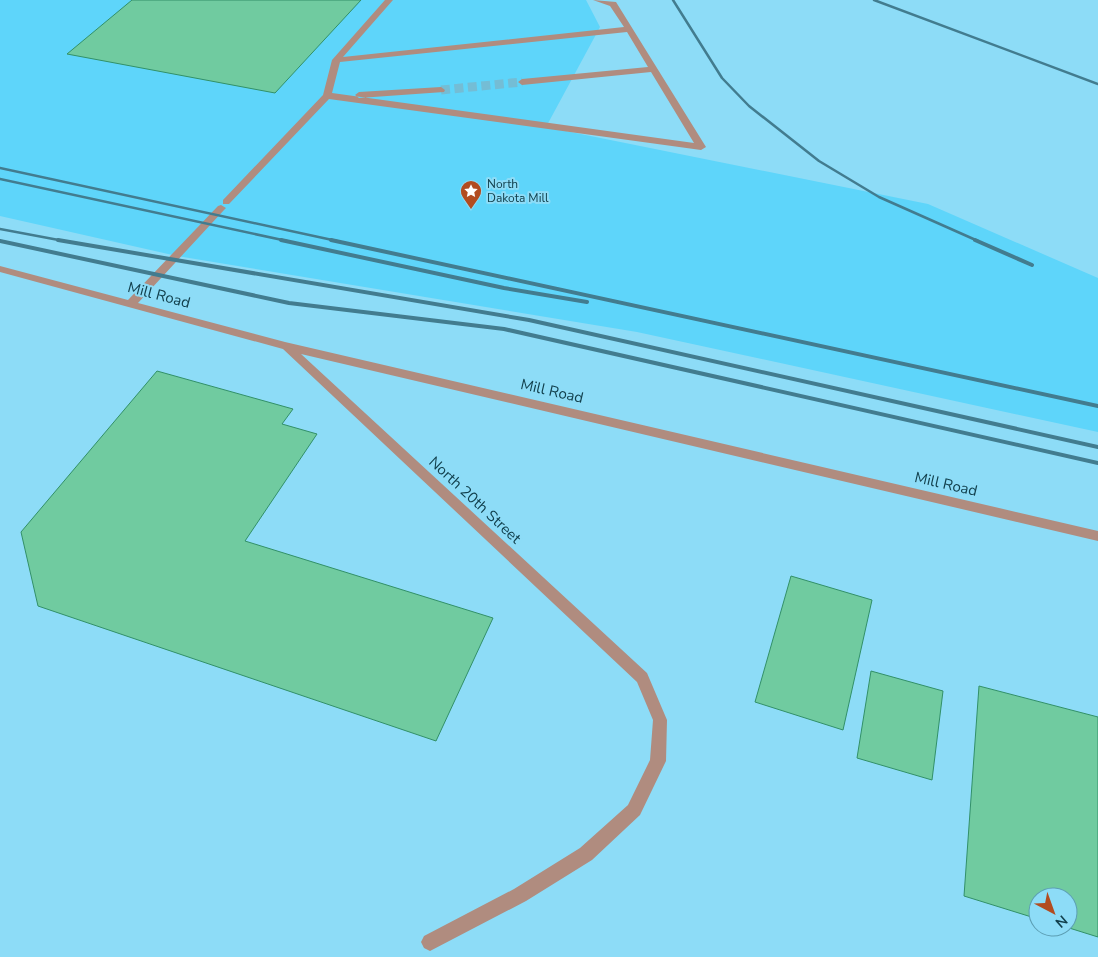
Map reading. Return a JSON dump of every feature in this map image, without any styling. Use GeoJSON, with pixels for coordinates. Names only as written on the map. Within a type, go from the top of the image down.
{"type":"FeatureCollection","features":[{"type":"Feature","properties":{"kind":"street"},"geometry":{"type":"LineString","coordinates":[[130,304],[328,96],[336,60],[389,0]]}},
{"type":"Feature","properties":{"kind":"street"},"geometry":{"type":"LineString","coordinates":[[328,96],[701,147],[613,4],[597,0]]}},
{"type":"Feature","properties":{"kind":"street"},"geometry":{"type":"LineString","coordinates":[[336,60],[629,29]]}},
{"type":"Feature","properties":{"kind":"street"},"geometry":{"type":"LineString","coordinates":[[522,82],[653,69]]}},
{"type":"Feature","properties":{"kind":"street"},"geometry":{"type":"LineString","coordinates":[[328,96],[441,90]]}},
{"type":"Feature","properties":{"kind":"street","name":"Mill Road"},"geometry":{"type":"LineString","coordinates":[[0,269],[285,346],[1098,536]]}},
{"type":"Feature","properties":{"kind":"street","name":"North 20th Street"},"geometry":{"type":"LineString","coordinates":[[285,346],[642,678],[660,720],[658,762],[634,810],[586,854],[520,895],[430,942]]}},
{"type":"Feature","properties":{"kind":"shaded area","name":"North Dakota Mill"},"geometry":{"type":"Polygon","coordinates":[[[0,0],[586,0],[600,27],[546,127],[928,204],[1098,278],[1098,432],[637,332],[177,256],[0,216],[0,0]]]}},
{"type":"Feature","properties":{"kind":"building"},"geometry":{"type":"Polygon","coordinates":[[[132,0],[361,0],[275,93],[67,54],[132,0]]]}},
{"type":"Feature","properties":{"kind":"building"},"geometry":{"type":"Polygon","coordinates":[[[157,371],[293,409],[282,424],[317,434],[245,541],[493,618],[436,741],[38,606],[21,532],[157,371]]]}},
{"type":"Feature","properties":{"kind":"building"},"geometry":{"type":"Polygon","coordinates":[[[791,576],[872,600],[843,730],[755,702],[791,576]]]}},
{"type":"Feature","properties":{"kind":"building"},"geometry":{"type":"Polygon","coordinates":[[[871,671],[943,691],[932,780],[857,758],[871,671]]]}},
{"type":"Feature","properties":{"kind":"building"},"geometry":{"type":"Polygon","coordinates":[[[979,686],[1098,717],[1098,937],[1078,931],[1078,887],[1028,887],[1028,916],[964,896],[979,686]]]}},
{"type":"Feature","properties":{"kind":"tunnel"},"geometry":{"type":"LineString","coordinates":[[441,90],[522,82]]}},
{"type":"Feature","properties":{"kind":"railway"},"geometry":{"type":"LineString","coordinates":[[673,0],[722,78],[749,106],[819,161],[879,197],[978,241]]}},
{"type":"Feature","properties":{"kind":"railway"},"geometry":{"type":"LineString","coordinates":[[874,0],[1098,84]]}},
{"type":"Feature","properties":{"kind":"railway"},"geometry":{"type":"LineString","coordinates":[[0,168],[337,241]]}},
{"type":"Feature","properties":{"kind":"railway"},"geometry":{"type":"LineString","coordinates":[[0,179],[287,241]]}},
{"type":"Feature","properties":{"kind":"railway"},"geometry":{"type":"LineString","coordinates":[[0,229],[64,241]]}},
{"type":"Feature","properties":{"kind":"railway"},"geometry":{"type":"LineString","coordinates":[[58,240],[529,320],[1098,447]]}},
{"type":"Feature","properties":{"kind":"railway"},"geometry":{"type":"LineString","coordinates":[[281,240],[504,288],[587,302]]}},
{"type":"Feature","properties":{"kind":"railway"},"geometry":{"type":"LineString","coordinates":[[331,240],[1098,406]]}},
{"type":"Feature","properties":{"kind":"railway"},"geometry":{"type":"LineString","coordinates":[[975,240],[1032,265]]}},
{"type":"Feature","properties":{"kind":"railway"},"geometry":{"type":"LineString","coordinates":[[0,241],[289,303],[504,329],[1098,463]]}},
{"type":"Feature","properties":{"kind":"place","name":"North Dakota Mill"},"geometry":{"type":"Point","coordinates":[471,210]}}]}
